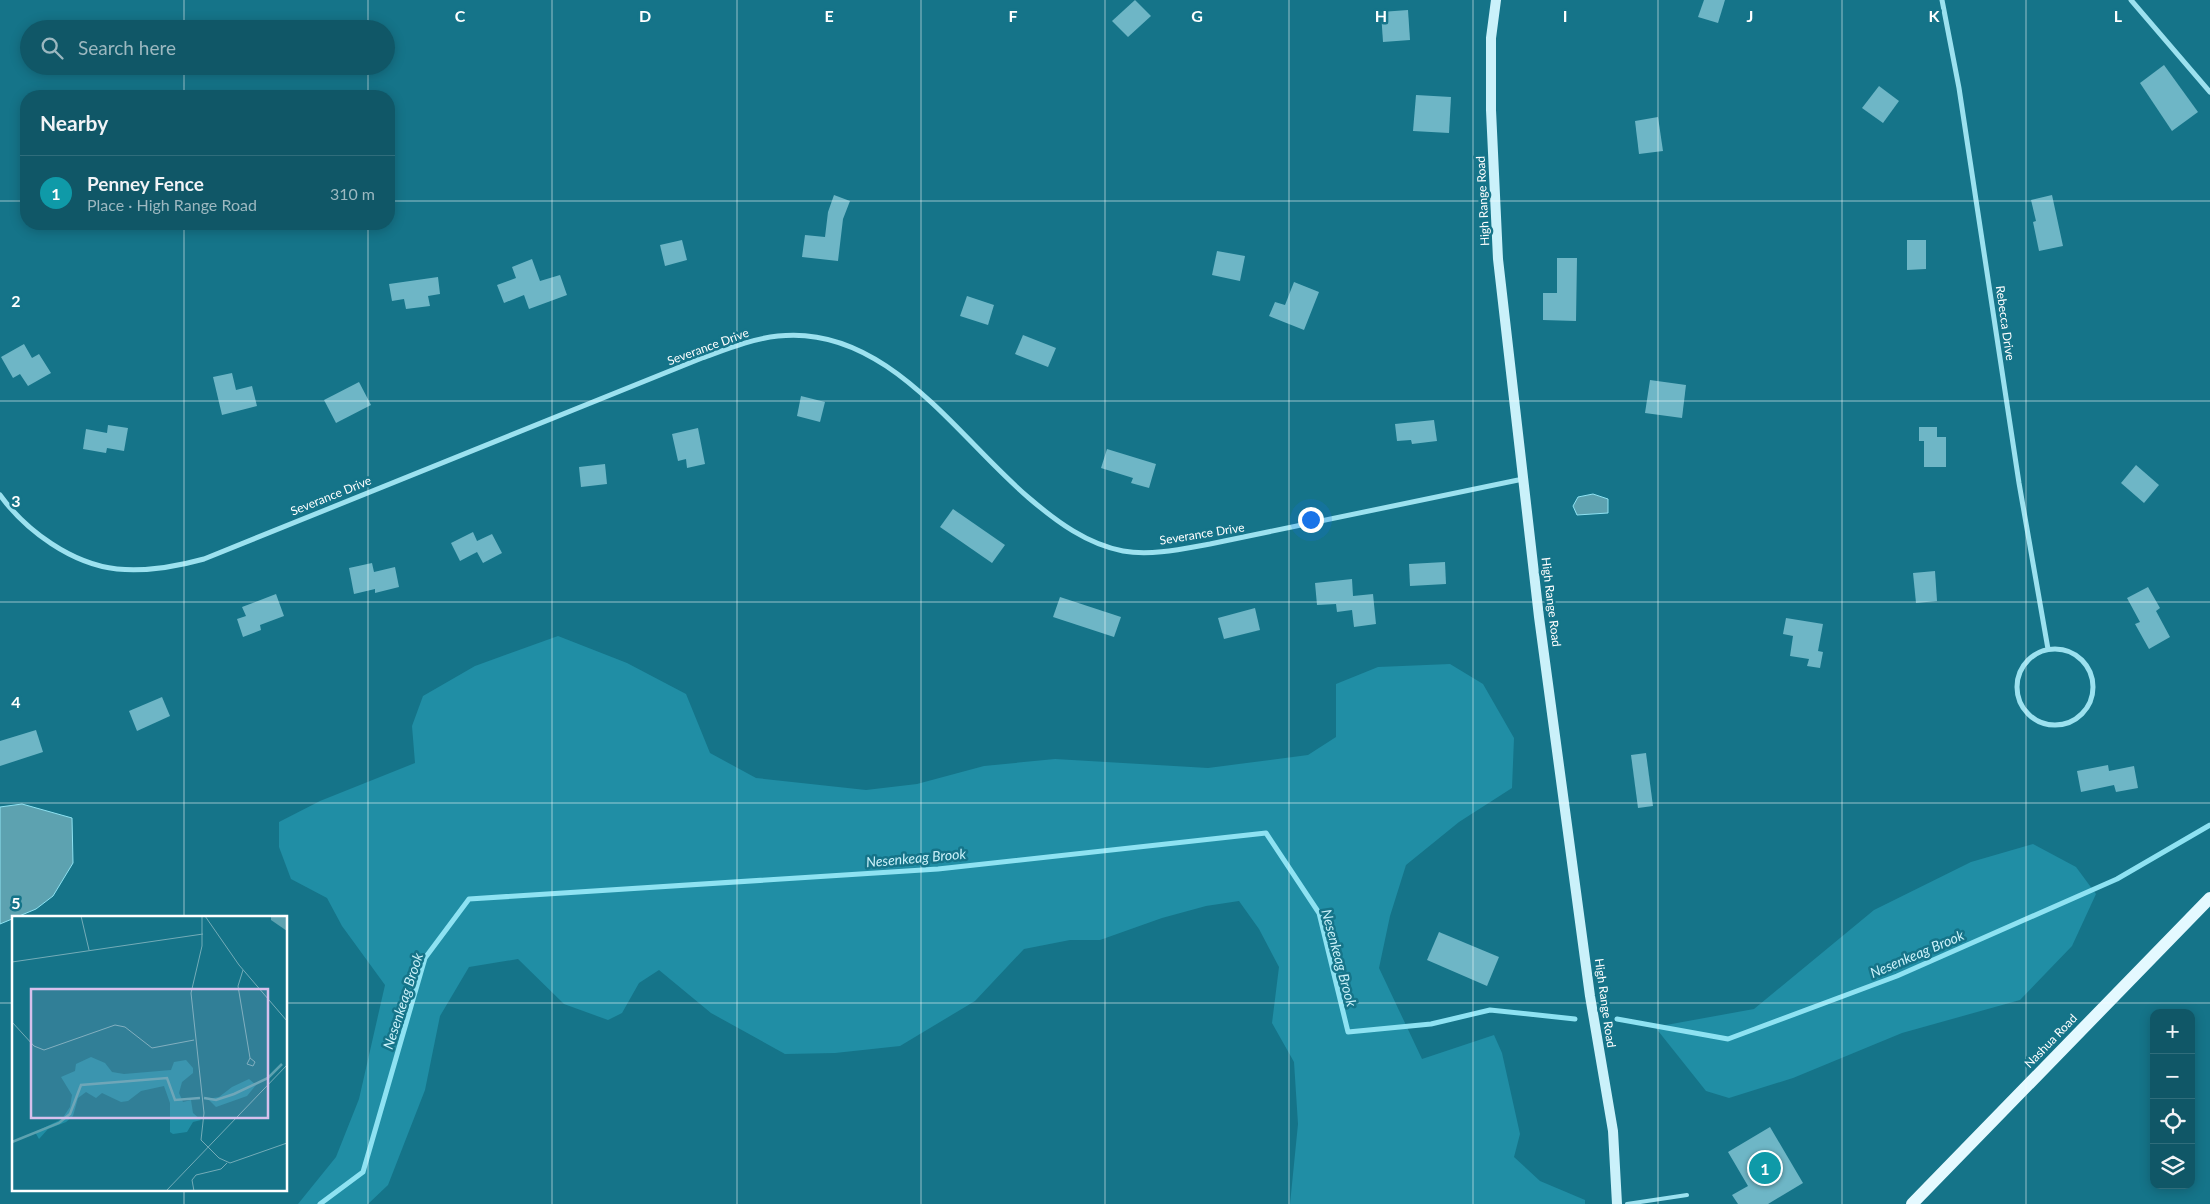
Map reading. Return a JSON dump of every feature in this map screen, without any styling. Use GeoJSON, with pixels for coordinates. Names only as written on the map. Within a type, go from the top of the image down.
{"type":"FeatureCollection","features":[{"type":"Feature","properties":{"kind":"main road","name":"Nashua Road"},"geometry":{"type":"LineString","coordinates":[[1912,1204],[2210,898]]}},
{"type":"Feature","properties":{"kind":"street","name":"High Range Road"},"geometry":{"type":"LineString","coordinates":[[1496,0],[1490,38],[1491,110],[1498,259],[1540,617],[1590,996],[1613,1131],[1617,1204]]}},
{"type":"Feature","properties":{"kind":"street","name":"Rebecca Drive"},"geometry":{"type":"LineString","coordinates":[[1942,0],[1959,88],[2019,483],[2048,649]]}},
{"type":"Feature","properties":{"kind":"street"},"geometry":{"type":"LineString","coordinates":[[2131,0],[2210,92]]}},
{"type":"Feature","properties":{"kind":"street","name":"Severance Drive"},"geometry":{"type":"LineString","coordinates":[[0,495],[16,514],[46,540],[82,559],[116,569],[140,570],[179,566],[204,559],[702,358],[759,339],[798,335],[837,341],[855,348],[890,368],[921,393],[1022,491],[1052,517],[1086,538],[1124,551],[1163,551],[1210,544],[1524,479]]}},
{"type":"Feature","properties":{"kind":"street"},"geometry":{"type":"LineString","coordinates":[[2061,648],[2073,652],[2083,660],[2091,671],[2094,683],[2093,696],[2088,708],[2079,717],[2068,723],[2055,725],[2043,723],[2032,717],[2023,708],[2018,696],[2016,684],[2023,666],[2036,653],[2048,649],[2061,648]]}},
{"type":"Feature","properties":{"kind":"lane"},"geometry":{"type":"LineString","coordinates":[[1628,1204],[1687,1195]]}},
{"type":"Feature","properties":{"kind":"shaded area"},"geometry":{"type":"Polygon","coordinates":[[[1593,494],[1608,499],[1608,513],[1577,515],[1573,506],[1578,497],[1593,494]]]}},
{"type":"Feature","properties":{"kind":"shaded area"},"geometry":{"type":"Polygon","coordinates":[[[558,636],[627,663],[686,694],[710,753],[756,778],[866,790],[917,784],[984,766],[1055,759],[1208,768],[1308,755],[1336,737],[1336,684],[1378,667],[1450,664],[1483,684],[1514,738],[1512,788],[1459,822],[1406,865],[1390,916],[1379,968],[1422,1059],[1494,1035],[1502,1053],[1520,1134],[1514,1157],[1540,1181],[1585,1200],[1585,1204],[1290,1204],[1298,1124],[1294,1062],[1272,1023],[1279,967],[1259,929],[1239,901],[1206,906],[1162,918],[1100,940],[1070,940],[1024,949],[975,1001],[900,1046],[835,1053],[785,1054],[711,1013],[659,970],[639,983],[622,1013],[608,1020],[564,1004],[518,959],[469,967],[440,1016],[425,1090],[388,1185],[368,1204],[298,1204],[336,1157],[359,1099],[385,985],[342,926],[327,898],[291,879],[279,847],[279,822],[320,801],[415,763],[412,726],[423,696],[475,666],[558,636]]]}},
{"type":"Feature","properties":{"kind":"shaded area"},"geometry":{"type":"Polygon","coordinates":[[[22,804],[72,818],[73,863],[53,896],[36,909],[19,916],[12,916],[12,919],[0,924],[0,807],[22,804]]]}},
{"type":"Feature","properties":{"kind":"shaded area"},"geometry":{"type":"Polygon","coordinates":[[[2033,844],[2076,867],[2096,894],[2072,946],[2020,1000],[1902,1033],[1793,1078],[1729,1098],[1706,1091],[1655,1027],[1754,1009],[1874,910],[1971,862],[2033,844]]]}},
{"type":"Feature","properties":{"kind":"building"},"geometry":{"type":"Polygon","coordinates":[[[1135,0],[1151,16],[1128,37],[1112,21],[1135,0]]]}},
{"type":"Feature","properties":{"kind":"building"},"geometry":{"type":"Polygon","coordinates":[[[1704,0],[1725,0],[1718,23],[1698,17],[1704,0]]]}},
{"type":"Feature","properties":{"kind":"building"},"geometry":{"type":"Polygon","coordinates":[[[1408,10],[1410,40],[1383,42],[1381,12],[1408,10]]]}},
{"type":"Feature","properties":{"kind":"building"},"geometry":{"type":"Polygon","coordinates":[[[2164,65],[2198,112],[2172,131],[2140,83],[2164,65]]]}},
{"type":"Feature","properties":{"kind":"building"},"geometry":{"type":"Polygon","coordinates":[[[1879,86],[1899,101],[1883,123],[1862,108],[1879,86]]]}},
{"type":"Feature","properties":{"kind":"building"},"geometry":{"type":"Polygon","coordinates":[[[1416,95],[1451,97],[1449,133],[1413,131],[1416,95]]]}},
{"type":"Feature","properties":{"kind":"building"},"geometry":{"type":"Polygon","coordinates":[[[1658,117],[1663,151],[1639,154],[1635,121],[1658,117]]]}},
{"type":"Feature","properties":{"kind":"building"},"geometry":{"type":"Polygon","coordinates":[[[834,195],[850,201],[843,219],[838,261],[802,257],[805,235],[825,237],[828,212],[834,195]]]}},
{"type":"Feature","properties":{"kind":"building"},"geometry":{"type":"Polygon","coordinates":[[[2052,195],[2063,246],[2039,251],[2033,222],[2036,221],[2031,200],[2052,195]]]}},
{"type":"Feature","properties":{"kind":"building"},"geometry":{"type":"Polygon","coordinates":[[[682,240],[687,260],[665,266],[660,245],[682,240]]]}},
{"type":"Feature","properties":{"kind":"building"},"geometry":{"type":"Polygon","coordinates":[[[1907,240],[1926,240],[1926,269],[1907,270],[1907,240]]]}},
{"type":"Feature","properties":{"kind":"building"},"geometry":{"type":"Polygon","coordinates":[[[1217,251],[1245,256],[1240,281],[1212,275],[1217,251]]]}},
{"type":"Feature","properties":{"kind":"building"},"geometry":{"type":"Polygon","coordinates":[[[1557,258],[1577,258],[1576,321],[1543,320],[1543,293],[1557,293],[1557,258]]]}},
{"type":"Feature","properties":{"kind":"building"},"geometry":{"type":"Polygon","coordinates":[[[532,259],[540,281],[560,275],[567,295],[529,309],[524,295],[504,303],[497,285],[516,278],[512,267],[532,259]]]}},
{"type":"Feature","properties":{"kind":"building"},"geometry":{"type":"Polygon","coordinates":[[[438,277],[440,294],[428,296],[430,306],[406,309],[404,299],[392,301],[389,284],[438,277]]]}},
{"type":"Feature","properties":{"kind":"building"},"geometry":{"type":"Polygon","coordinates":[[[1294,282],[1319,292],[1304,330],[1269,316],[1275,302],[1285,305],[1294,282]]]}},
{"type":"Feature","properties":{"kind":"building"},"geometry":{"type":"Polygon","coordinates":[[[967,296],[994,305],[988,325],[960,316],[967,296]]]}},
{"type":"Feature","properties":{"kind":"building"},"geometry":{"type":"Polygon","coordinates":[[[1023,335],[1056,348],[1048,367],[1015,354],[1023,335]]]}},
{"type":"Feature","properties":{"kind":"building"},"geometry":{"type":"Polygon","coordinates":[[[24,344],[32,358],[39,354],[51,373],[28,386],[20,374],[13,378],[1,357],[24,344]]]}},
{"type":"Feature","properties":{"kind":"building"},"geometry":{"type":"Polygon","coordinates":[[[232,373],[236,390],[252,386],[257,406],[222,415],[213,377],[232,373]]]}},
{"type":"Feature","properties":{"kind":"building"},"geometry":{"type":"Polygon","coordinates":[[[1650,380],[1686,385],[1682,418],[1645,413],[1650,380]]]}},
{"type":"Feature","properties":{"kind":"building"},"geometry":{"type":"Polygon","coordinates":[[[359,382],[371,405],[336,423],[324,400],[359,382]]]}},
{"type":"Feature","properties":{"kind":"building"},"geometry":{"type":"Polygon","coordinates":[[[801,396],[825,402],[820,422],[797,416],[801,396]]]}},
{"type":"Feature","properties":{"kind":"building"},"geometry":{"type":"Polygon","coordinates":[[[1434,420],[1437,441],[1412,444],[1411,440],[1397,441],[1395,424],[1434,420]]]}},
{"type":"Feature","properties":{"kind":"building"},"geometry":{"type":"Polygon","coordinates":[[[108,425],[128,428],[124,451],[107,448],[106,453],[83,449],[86,429],[107,433],[108,425]]]}},
{"type":"Feature","properties":{"kind":"building"},"geometry":{"type":"Polygon","coordinates":[[[1919,427],[1937,427],[1937,437],[1946,437],[1946,467],[1924,467],[1924,441],[1919,441],[1919,427]]]}},
{"type":"Feature","properties":{"kind":"building"},"geometry":{"type":"Polygon","coordinates":[[[698,428],[705,464],[687,468],[686,459],[678,461],[672,434],[698,428]]]}},
{"type":"Feature","properties":{"kind":"building"},"geometry":{"type":"Polygon","coordinates":[[[1107,449],[1156,464],[1149,488],[1131,483],[1133,478],[1101,468],[1107,449]]]}},
{"type":"Feature","properties":{"kind":"building"},"geometry":{"type":"Polygon","coordinates":[[[605,464],[607,484],[581,487],[579,467],[605,464]]]}},
{"type":"Feature","properties":{"kind":"building"},"geometry":{"type":"Polygon","coordinates":[[[2136,465],[2159,485],[2144,503],[2121,483],[2136,465]]]}},
{"type":"Feature","properties":{"kind":"building"},"geometry":{"type":"Polygon","coordinates":[[[953,509],[1005,545],[992,563],[940,527],[953,509]]]}},
{"type":"Feature","properties":{"kind":"building"},"geometry":{"type":"Polygon","coordinates":[[[473,532],[477,541],[492,534],[502,553],[483,563],[477,552],[460,561],[451,543],[473,532]]]}},
{"type":"Feature","properties":{"kind":"building"},"geometry":{"type":"Polygon","coordinates":[[[1445,562],[1446,584],[1410,586],[1409,564],[1445,562]]]}},
{"type":"Feature","properties":{"kind":"building"},"geometry":{"type":"Polygon","coordinates":[[[372,563],[374,572],[395,567],[399,587],[375,593],[375,589],[354,594],[349,568],[372,563]]]}},
{"type":"Feature","properties":{"kind":"building"},"geometry":{"type":"Polygon","coordinates":[[[1935,571],[1937,601],[1916,603],[1913,573],[1935,571]]]}},
{"type":"Feature","properties":{"kind":"building"},"geometry":{"type":"Polygon","coordinates":[[[1352,579],[1353,596],[1373,594],[1376,624],[1354,627],[1352,610],[1337,612],[1336,604],[1317,605],[1315,583],[1352,579]]]}},
{"type":"Feature","properties":{"kind":"building"},"geometry":{"type":"Polygon","coordinates":[[[2148,587],[2160,608],[2156,611],[2170,637],[2149,649],[2135,624],[2140,622],[2127,598],[2148,587]]]}},
{"type":"Feature","properties":{"kind":"building"},"geometry":{"type":"Polygon","coordinates":[[[276,594],[284,616],[260,625],[261,630],[243,637],[237,619],[246,616],[242,607],[276,594]]]}},
{"type":"Feature","properties":{"kind":"building"},"geometry":{"type":"Polygon","coordinates":[[[1060,597],[1121,617],[1114,637],[1053,617],[1060,597]]]}},
{"type":"Feature","properties":{"kind":"building"},"geometry":{"type":"Polygon","coordinates":[[[1255,608],[1260,630],[1224,639],[1218,618],[1255,608]]]}},
{"type":"Feature","properties":{"kind":"building"},"geometry":{"type":"Polygon","coordinates":[[[1786,618],[1823,624],[1818,651],[1823,652],[1820,668],[1807,666],[1809,659],[1790,656],[1793,636],[1783,634],[1786,618]]]}},
{"type":"Feature","properties":{"kind":"building"},"geometry":{"type":"Polygon","coordinates":[[[162,697],[170,716],[137,731],[129,711],[162,697]]]}},
{"type":"Feature","properties":{"kind":"building"},"geometry":{"type":"Polygon","coordinates":[[[36,730],[43,752],[0,766],[0,741],[36,730]]]}},
{"type":"Feature","properties":{"kind":"building"},"geometry":{"type":"Polygon","coordinates":[[[1646,753],[1653,806],[1638,808],[1631,755],[1646,753]]]}},
{"type":"Feature","properties":{"kind":"building"},"geometry":{"type":"Polygon","coordinates":[[[2108,765],[2109,771],[2134,766],[2138,788],[2116,792],[2114,785],[2081,792],[2077,771],[2108,765]]]}},
{"type":"Feature","properties":{"kind":"building"},"geometry":{"type":"Polygon","coordinates":[[[1439,932],[1499,957],[1487,986],[1427,960],[1439,932]]]}},
{"type":"Feature","properties":{"kind":"building"},"geometry":{"type":"Polygon","coordinates":[[[1770,1127],[1803,1183],[1768,1204],[1738,1204],[1732,1195],[1748,1186],[1728,1152],[1770,1127]]]}},
{"type":"Feature","properties":{"kind":"waterway","name":"Nesenkeag Brook"},"geometry":{"type":"LineString","coordinates":[[1617,1019],[1728,1039],[1897,976],[2117,879],[2210,825]]}},
{"type":"Feature","properties":{"kind":"waterway","name":"Nesenkeag Brook"},"geometry":{"type":"LineString","coordinates":[[320,1204],[363,1172],[425,958],[469,899],[938,869],[1266,833],[1319,913],[1348,1032],[1431,1024],[1490,1010],[1575,1019]]}},
{"type":"Feature","properties":{"kind":"place","name":"Penney Fence"},"geometry":{"type":"Point","coordinates":[1765,1168]}}]}
